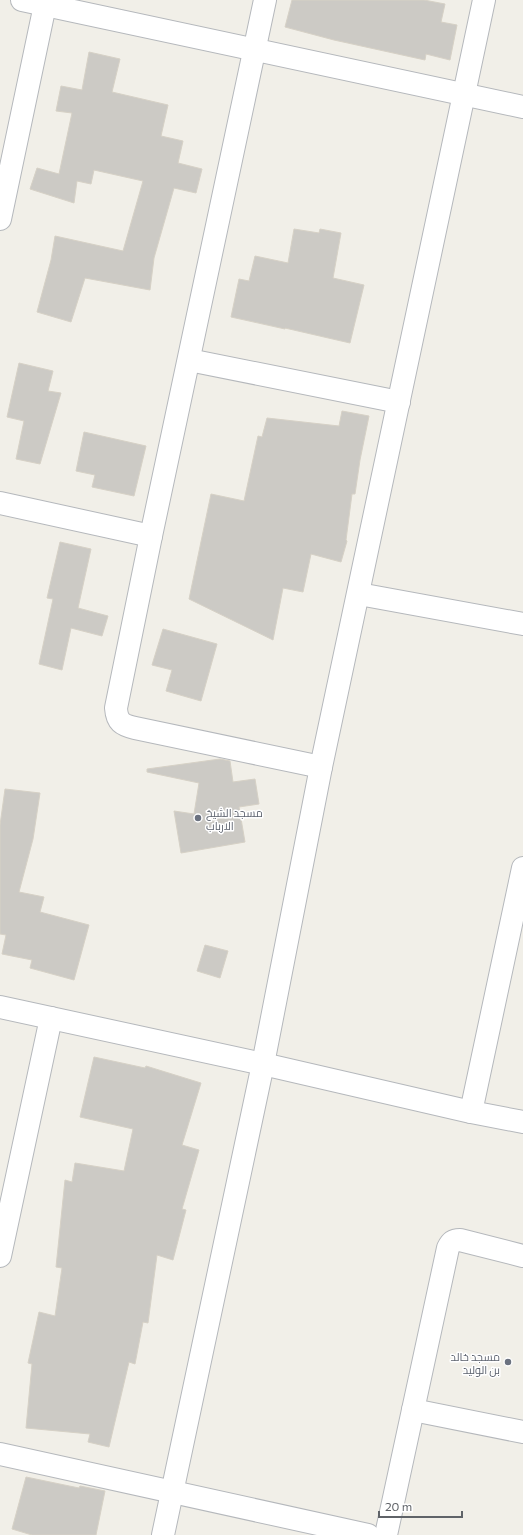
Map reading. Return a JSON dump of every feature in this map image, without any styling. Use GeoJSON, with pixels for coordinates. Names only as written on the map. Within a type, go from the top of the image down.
{"type":"FeatureCollection","features":[{"type":"Feature","properties":{"kind":"street"},"geometry":{"type":"LineString","coordinates":[[22,0],[523,107]]}},
{"type":"Feature","properties":{"kind":"street"},"geometry":{"type":"LineString","coordinates":[[265,0],[188,360],[116,708],[117,717],[121,722],[135,728],[321,767]]}},
{"type":"Feature","properties":{"kind":"street"},"geometry":{"type":"LineString","coordinates":[[163,1535],[263,1064],[321,767],[484,0]]}},
{"type":"Feature","properties":{"kind":"street"},"geometry":{"type":"LineString","coordinates":[[1,207],[45,5]]}},
{"type":"Feature","properties":{"kind":"street"},"geometry":{"type":"LineString","coordinates":[[188,360],[399,402]]}},
{"type":"Feature","properties":{"kind":"street"},"geometry":{"type":"LineString","coordinates":[[0,503],[151,536]]}},
{"type":"Feature","properties":{"kind":"street"},"geometry":{"type":"LineString","coordinates":[[358,594],[523,624]]}},
{"type":"Feature","properties":{"kind":"street"},"geometry":{"type":"LineString","coordinates":[[471,1112],[523,868]]}},
{"type":"Feature","properties":{"kind":"street"},"geometry":{"type":"LineString","coordinates":[[0,1007],[263,1064],[471,1112],[523,1122]]}},
{"type":"Feature","properties":{"kind":"street"},"geometry":{"type":"LineString","coordinates":[[0,1256],[51,1018]]}},
{"type":"Feature","properties":{"kind":"street"},"geometry":{"type":"LineString","coordinates":[[386,1535],[448,1248],[454,1240],[460,1240],[523,1256]]}},
{"type":"Feature","properties":{"kind":"street"},"geometry":{"type":"LineString","coordinates":[[413,1410],[523,1432]]}},
{"type":"Feature","properties":{"kind":"street"},"geometry":{"type":"LineString","coordinates":[[0,1454],[368,1535]]}},
{"type":"Feature","properties":{"kind":"building"},"geometry":{"type":"Polygon","coordinates":[[[292,0],[424,0],[445,4],[441,22],[457,25],[450,60],[426,54],[425,60],[334,40],[285,27],[292,0]]]}},
{"type":"Feature","properties":{"kind":"building"},"geometry":{"type":"Polygon","coordinates":[[[89,52],[120,59],[112,92],[168,105],[161,136],[183,141],[178,163],[202,169],[196,193],[174,188],[154,258],[150,290],[85,278],[71,322],[37,312],[51,260],[55,236],[123,251],[143,181],[94,170],[91,184],[77,181],[74,203],[30,189],[37,168],[59,174],[72,113],[56,111],[61,86],[82,90],[89,52]]]}},
{"type":"Feature","properties":{"kind":"building"},"geometry":{"type":"Polygon","coordinates":[[[294,229],[319,233],[320,229],[341,233],[333,278],[364,285],[350,343],[231,317],[239,279],[249,281],[255,256],[288,263],[294,229]]]}},
{"type":"Feature","properties":{"kind":"building"},"geometry":{"type":"Polygon","coordinates":[[[19,363],[53,371],[48,391],[61,393],[40,464],[16,459],[24,421],[7,417],[19,363]]]}},
{"type":"Feature","properties":{"kind":"building"},"geometry":{"type":"Polygon","coordinates":[[[342,411],[369,416],[355,494],[352,494],[347,541],[341,562],[311,554],[303,592],[283,588],[273,640],[189,599],[211,494],[244,501],[258,436],[262,437],[267,418],[339,426],[342,411]]]}},
{"type":"Feature","properties":{"kind":"building"},"geometry":{"type":"Polygon","coordinates":[[[84,432],[146,446],[134,496],[92,487],[95,475],[76,471],[84,432]]]}},
{"type":"Feature","properties":{"kind":"building"},"geometry":{"type":"Polygon","coordinates":[[[60,542],[91,549],[78,608],[108,616],[102,636],[71,628],[62,670],[39,664],[53,599],[47,598],[60,542]]]}},
{"type":"Feature","properties":{"kind":"building"},"geometry":{"type":"Polygon","coordinates":[[[163,629],[217,644],[201,701],[166,691],[172,670],[152,665],[163,629]]]}},
{"type":"Feature","properties":{"kind":"building"},"geometry":{"type":"Polygon","coordinates":[[[220,759],[230,761],[233,782],[255,779],[259,804],[239,807],[245,842],[181,853],[174,811],[194,814],[199,783],[147,772],[147,769],[220,759]]]}},
{"type":"Feature","properties":{"kind":"building"},"geometry":{"type":"Polygon","coordinates":[[[5,789],[40,793],[33,839],[19,892],[44,897],[40,912],[89,925],[74,980],[30,968],[32,960],[2,954],[6,935],[0,934],[0,825],[5,789]]]}},
{"type":"Feature","properties":{"kind":"building"},"geometry":{"type":"Polygon","coordinates":[[[205,945],[228,951],[220,978],[197,971],[205,945]]]}},
{"type":"Feature","properties":{"kind":"building"},"geometry":{"type":"Polygon","coordinates":[[[94,1057],[145,1068],[146,1066],[201,1083],[182,1145],[199,1150],[182,1209],[186,1210],[173,1260],[157,1255],[148,1323],[143,1322],[135,1364],[129,1362],[109,1447],[88,1442],[90,1434],[26,1428],[32,1364],[28,1363],[39,1312],[55,1316],[62,1268],[56,1267],[65,1180],[72,1182],[75,1163],[124,1171],[133,1129],[80,1117],[94,1057]]]}},
{"type":"Feature","properties":{"kind":"building"},"geometry":{"type":"Polygon","coordinates":[[[26,1477],[79,1488],[80,1486],[105,1491],[96,1535],[32,1535],[12,1529],[26,1477]]]}},
{"type":"Feature","properties":{"kind":"place","name":"مسجد الشيخ الارباب"},"geometry":{"type":"Point","coordinates":[198,818]}},
{"type":"Feature","properties":{"kind":"place","name":"مسجد خالد بن الوليد"},"geometry":{"type":"Point","coordinates":[508,1362]}}]}
